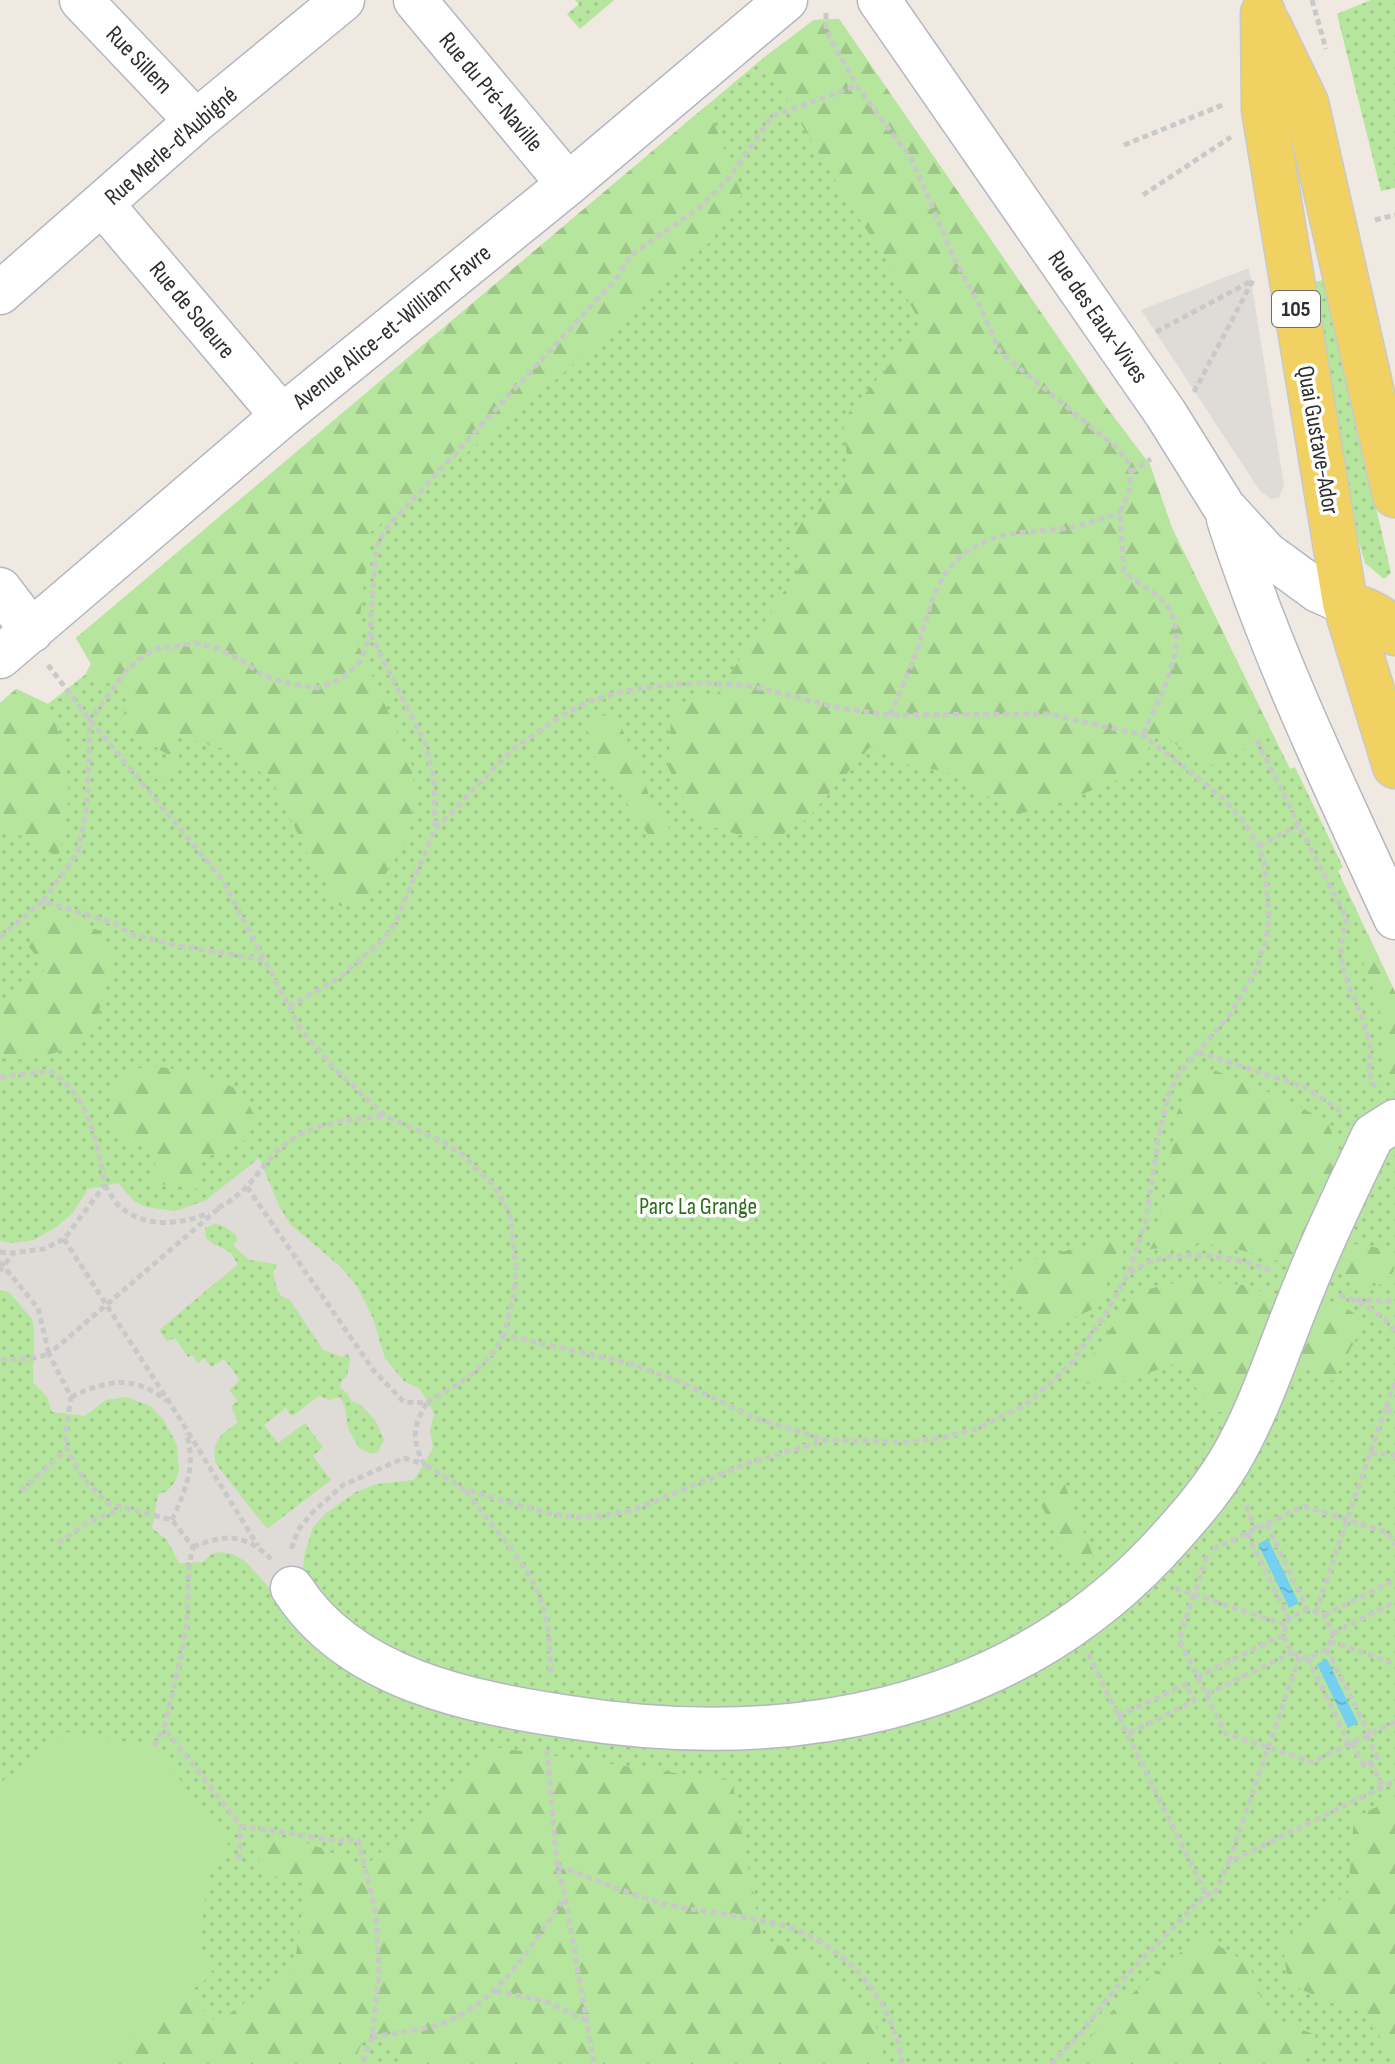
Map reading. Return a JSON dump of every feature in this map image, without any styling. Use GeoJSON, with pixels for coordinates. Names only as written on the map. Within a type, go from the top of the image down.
{"type":"FeatureCollection","features":[{"type":"Feature","properties":{"kind":"main road","name":"Quai Gustave-Ador"},"geometry":{"type":"LineString","coordinates":[[1261,7],[1306,103],[1395,495]]}},
{"type":"Feature","properties":{"kind":"main road","name":"Quai Gustave-Ador"},"geometry":{"type":"LineString","coordinates":[[1261,7],[1264,110],[1345,603],[1395,766]]}},
{"type":"Feature","properties":{"kind":"main road"},"geometry":{"type":"LineString","coordinates":[[1345,603],[1373,612],[1395,633]]}},
{"type":"Feature","properties":{"kind":"street","name":"Rue Sillem"},"geometry":{"type":"LineString","coordinates":[[81,0],[196,121]]}},
{"type":"Feature","properties":{"kind":"street","name":"Rue Merle-d'Aubigné"},"geometry":{"type":"LineString","coordinates":[[0,293],[196,121],[343,0]]}},
{"type":"Feature","properties":{"kind":"street","name":"Rue du Pré-Naville"},"geometry":{"type":"LineString","coordinates":[[415,0],[568,184]]}},
{"type":"Feature","properties":{"kind":"street","name":"Avenue Alice-et-William-Favre"},"geometry":{"type":"LineString","coordinates":[[0,657],[37,645],[282,416],[568,184],[786,0]]}},
{"type":"Feature","properties":{"kind":"street","name":"Rue des Eaux-Vives"},"geometry":{"type":"LineString","coordinates":[[879,0],[1174,426],[1224,507],[1266,553],[1318,591],[1345,603]]}},
{"type":"Feature","properties":{"kind":"street","name":"Rue de Soleure"},"geometry":{"type":"LineString","coordinates":[[103,205],[282,416]]}},
{"type":"Feature","properties":{"kind":"street"},"geometry":{"type":"LineString","coordinates":[[1224,507],[1251,591],[1291,690],[1395,918]]}},
{"type":"Feature","properties":{"kind":"street"},"geometry":{"type":"LineString","coordinates":[[0,589],[37,645]]}},
{"type":"Feature","properties":{"kind":"street"},"geometry":{"type":"LineString","coordinates":[[292,1588],[307,1612],[361,1655],[422,1683],[486,1702],[604,1723],[680,1729],[759,1728],[833,1721],[900,1706],[959,1684],[1026,1655],[1074,1626],[1136,1574],[1184,1523],[1228,1464],[1258,1407],[1305,1283],[1387,1126]]}},
{"type":"Feature","properties":{"kind":"path"},"geometry":{"type":"LineString","coordinates":[[826,13],[826,31],[857,86],[912,160],[956,262],[1000,352],[1118,449],[1131,472],[1129,491],[1120,513],[1124,571],[1167,605],[1177,636],[1168,673],[1143,735]]}},
{"type":"Feature","properties":{"kind":"path"},"geometry":{"type":"LineString","coordinates":[[0,937],[43,901],[78,852],[87,805],[90,720],[123,675],[139,659],[156,649],[196,643],[216,648],[240,659],[261,674],[282,682],[317,688],[349,673],[361,660],[370,634],[375,557],[379,540],[390,524],[615,280],[631,255],[700,207],[728,179],[772,116],[857,86]]}},
{"type":"Feature","properties":{"kind":"path"},"geometry":{"type":"LineString","coordinates":[[1124,145],[1226,103]]}},
{"type":"Feature","properties":{"kind":"path"},"geometry":{"type":"LineString","coordinates":[[1143,195],[1232,137]]}},
{"type":"Feature","properties":{"kind":"path"},"geometry":{"type":"LineString","coordinates":[[1375,220],[1395,215]]}},
{"type":"Feature","properties":{"kind":"path"},"geometry":{"type":"LineString","coordinates":[[1149,336],[1254,280],[1191,397]]}},
{"type":"Feature","properties":{"kind":"path"},"geometry":{"type":"LineString","coordinates":[[1131,472],[1157,455]]}},
{"type":"Feature","properties":{"kind":"path"},"geometry":{"type":"LineString","coordinates":[[890,715],[917,649],[937,584],[959,558],[977,545],[996,537],[1068,528],[1120,513]]}},
{"type":"Feature","properties":{"kind":"path"},"geometry":{"type":"LineString","coordinates":[[370,634],[425,743],[434,779],[435,829]]}},
{"type":"Feature","properties":{"kind":"path"},"geometry":{"type":"LineString","coordinates":[[37,645],[90,720],[222,879],[301,1030],[333,1067],[385,1116],[444,1142],[463,1155],[503,1198],[510,1214],[516,1267],[514,1293],[504,1335],[492,1357],[477,1372],[427,1403],[416,1420],[415,1446],[424,1464]]}},
{"type":"Feature","properties":{"kind":"path"},"geometry":{"type":"LineString","coordinates":[[289,1007],[339,978],[381,942],[395,924],[435,829],[494,768],[536,732],[590,701],[625,691],[698,683],[746,685],[840,708],[890,715],[1048,714],[1143,735],[1216,792],[1243,821],[1259,846],[1269,899],[1266,940],[1256,970],[1230,1015],[1180,1072],[1166,1104],[1146,1220],[1128,1274],[1107,1312],[1070,1365],[1025,1405],[976,1429],[910,1442],[826,1440],[758,1419],[676,1380],[629,1363],[504,1335]]}},
{"type":"Feature","properties":{"kind":"path"},"geometry":{"type":"LineString","coordinates":[[1257,740],[1347,919],[1340,948],[1344,975],[1369,1039],[1368,1076],[1387,1126]]}},
{"type":"Feature","properties":{"kind":"path"},"geometry":{"type":"LineString","coordinates":[[1259,846],[1299,825]]}},
{"type":"Feature","properties":{"kind":"path"},"geometry":{"type":"LineString","coordinates":[[43,901],[116,924],[130,934],[264,960]]}},
{"type":"Feature","properties":{"kind":"path"},"geometry":{"type":"LineString","coordinates":[[1198,1052],[1305,1087],[1387,1126]]}},
{"type":"Feature","properties":{"kind":"path"},"geometry":{"type":"LineString","coordinates":[[0,1077],[51,1071],[64,1080],[78,1096],[90,1120],[105,1185],[123,1210],[146,1220],[170,1223],[195,1219],[238,1198],[284,1145],[312,1128],[385,1116]]}},
{"type":"Feature","properties":{"kind":"path"},"geometry":{"type":"LineString","coordinates":[[0,1252],[44,1249],[64,1239],[105,1185]]}},
{"type":"Feature","properties":{"kind":"path"},"geometry":{"type":"LineString","coordinates":[[247,1187],[374,1371],[404,1402],[427,1403]]}},
{"type":"Feature","properties":{"kind":"path"},"geometry":{"type":"LineString","coordinates":[[0,1360],[49,1354],[218,1209]]}},
{"type":"Feature","properties":{"kind":"path"},"geometry":{"type":"LineString","coordinates":[[64,1239],[180,1419],[188,1439],[192,1464],[187,1487],[172,1520]]}},
{"type":"Feature","properties":{"kind":"path"},"geometry":{"type":"LineString","coordinates":[[13,1253],[1,1266],[38,1308],[49,1354],[71,1397],[65,1435],[71,1460],[107,1503],[172,1520],[193,1547]]}},
{"type":"Feature","properties":{"kind":"path"},"geometry":{"type":"LineString","coordinates":[[1356,1300],[1395,1301]]}},
{"type":"Feature","properties":{"kind":"path"},"geometry":{"type":"LineString","coordinates":[[71,1397],[114,1382],[134,1383],[154,1391],[170,1403],[258,1546],[275,1563],[292,1588]]}},
{"type":"Feature","properties":{"kind":"path"},"geometry":{"type":"LineString","coordinates":[[1316,1612],[1395,1383]]}},
{"type":"Feature","properties":{"kind":"path"},"geometry":{"type":"LineString","coordinates":[[1385,1409],[1395,1413]]}},
{"type":"Feature","properties":{"kind":"path"},"geometry":{"type":"LineString","coordinates":[[292,1588],[288,1558],[298,1530],[313,1512],[343,1485],[404,1458],[424,1464],[466,1490],[547,1513],[574,1517],[601,1516],[632,1510],[746,1464],[826,1440]]}},
{"type":"Feature","properties":{"kind":"path"},"geometry":{"type":"LineString","coordinates":[[21,1491],[67,1449]]}},
{"type":"Feature","properties":{"kind":"path"},"geometry":{"type":"LineString","coordinates":[[1371,1453],[1395,1455]]}},
{"type":"Feature","properties":{"kind":"path"},"geometry":{"type":"LineString","coordinates":[[466,1490],[530,1577],[542,1603],[551,1672],[544,1713],[557,1865],[594,2064]]}},
{"type":"Feature","properties":{"kind":"path"},"geometry":{"type":"LineString","coordinates":[[1395,1545],[1389,1533],[1304,1506],[1208,1552],[1179,1639],[1225,1733],[1312,1762],[1395,1722]]}},
{"type":"Feature","properties":{"kind":"path"},"geometry":{"type":"LineString","coordinates":[[58,1543],[89,1522],[122,1509]]}},
{"type":"Feature","properties":{"kind":"path"},"geometry":{"type":"LineString","coordinates":[[1267,1524],[1307,1609],[1324,1615],[1333,1633]]}},
{"type":"Feature","properties":{"kind":"path"},"geometry":{"type":"LineString","coordinates":[[1247,1533],[1287,1622]]}},
{"type":"Feature","properties":{"kind":"path"},"geometry":{"type":"LineString","coordinates":[[193,1547],[226,1537],[258,1546]]}},
{"type":"Feature","properties":{"kind":"path"},"geometry":{"type":"LineString","coordinates":[[154,1746],[164,1728],[186,1634],[189,1563],[193,1547]]}},
{"type":"Feature","properties":{"kind":"path"},"geometry":{"type":"LineString","coordinates":[[1324,1615],[1395,1580]]}},
{"type":"Feature","properties":{"kind":"path"},"geometry":{"type":"LineString","coordinates":[[1179,1589],[1287,1622]]}},
{"type":"Feature","properties":{"kind":"path"},"geometry":{"type":"LineString","coordinates":[[1307,1609],[1287,1622],[1283,1635],[1292,1653],[1308,1658],[1327,1649],[1333,1633],[1395,1602]]}},
{"type":"Feature","properties":{"kind":"path"},"geometry":{"type":"LineString","coordinates":[[1197,1677],[1283,1635]]}},
{"type":"Feature","properties":{"kind":"path"},"geometry":{"type":"LineString","coordinates":[[1081,1641],[1206,1894]]}},
{"type":"Feature","properties":{"kind":"path"},"geometry":{"type":"LineString","coordinates":[[1330,1641],[1395,1664]]}},
{"type":"Feature","properties":{"kind":"path"},"geometry":{"type":"LineString","coordinates":[[1308,1658],[1364,1766],[1377,1758],[1327,1649]]}},
{"type":"Feature","properties":{"kind":"path"},"geometry":{"type":"LineString","coordinates":[[1206,1695],[1292,1653]]}},
{"type":"Feature","properties":{"kind":"path"},"geometry":{"type":"LineString","coordinates":[[1206,1894],[1214,1895],[1229,1862],[1300,1656]]}},
{"type":"Feature","properties":{"kind":"path"},"geometry":{"type":"LineString","coordinates":[[1118,1716],[1186,1684],[1194,1701],[1127,1734]]}},
{"type":"Feature","properties":{"kind":"path"},"geometry":{"type":"LineString","coordinates":[[1190,1692],[1202,1686]]}},
{"type":"Feature","properties":{"kind":"path"},"geometry":{"type":"LineString","coordinates":[[164,1728],[241,1826],[239,1859]]}},
{"type":"Feature","properties":{"kind":"path"},"geometry":{"type":"LineString","coordinates":[[1370,1762],[1383,1787]]}},
{"type":"Feature","properties":{"kind":"path"},"geometry":{"type":"LineString","coordinates":[[1229,1862],[1395,1781]]}},
{"type":"Feature","properties":{"kind":"path"},"geometry":{"type":"LineString","coordinates":[[241,1826],[341,1841],[358,1839],[376,1914],[379,1975],[372,2037],[361,2064]]}},
{"type":"Feature","properties":{"kind":"path"},"geometry":{"type":"LineString","coordinates":[[557,1865],[661,1903],[782,1925],[824,1944],[851,1964],[872,1988],[894,2033],[902,2064]]}},
{"type":"Feature","properties":{"kind":"path"},"geometry":{"type":"LineString","coordinates":[[1051,2064],[1081,2033],[1124,1978],[1206,1894]]}},
{"type":"Feature","properties":{"kind":"path"},"geometry":{"type":"LineString","coordinates":[[372,2037],[456,2018],[495,1991],[519,1966],[565,1896]]}},
{"type":"Feature","properties":{"kind":"path"},"geometry":{"type":"LineString","coordinates":[[495,1991],[545,2001],[588,2021]]}},
{"type":"Feature","properties":{"kind":"green space"},"geometry":{"type":"Polygon","coordinates":[[[575,0],[614,0],[580,29],[567,14],[579,4],[575,0]]]}},
{"type":"Feature","properties":{"kind":"green space"},"geometry":{"type":"Polygon","coordinates":[[[1371,0],[1395,0],[1395,188],[1381,191],[1337,14],[1371,0]]]}},
{"type":"Feature","properties":{"kind":"green space","name":"Parc La Grange"},"geometry":{"type":"Polygon","coordinates":[[[839,19],[1104,404],[1150,465],[1172,528],[1290,769],[1295,767],[1343,867],[1338,871],[1395,992],[1395,2064],[0,2064],[0,703],[16,689],[48,704],[86,674],[91,664],[76,638],[762,59],[814,20],[839,19]]]}},
{"type":"Feature","properties":{"kind":"green space"},"geometry":{"type":"Polygon","coordinates":[[[839,19],[1104,404],[1150,465],[1172,528],[1269,727],[1245,749],[1208,767],[1160,733],[1128,776],[1052,806],[1018,814],[944,771],[911,766],[870,747],[807,819],[776,838],[740,835],[713,827],[687,804],[668,767],[672,705],[717,694],[806,558],[780,542],[849,474],[843,420],[922,326],[885,258],[762,59],[814,20],[839,19]]]}},
{"type":"Feature","properties":{"kind":"green space"},"geometry":{"type":"Polygon","coordinates":[[[707,105],[742,195],[712,240],[560,376],[370,533],[357,642],[412,765],[415,801],[407,841],[371,896],[358,905],[340,906],[331,898],[324,878],[310,859],[272,780],[228,750],[169,734],[180,759],[163,784],[155,778],[168,755],[120,724],[131,694],[86,673],[91,664],[76,638],[707,105]]]}},
{"type":"Feature","properties":{"kind":"green space"},"geometry":{"type":"Polygon","coordinates":[[[1324,280],[1391,573],[1384,579],[1365,563],[1356,533],[1313,282],[1324,280]]]}},
{"type":"Feature","properties":{"kind":"green space"},"geometry":{"type":"Polygon","coordinates":[[[16,689],[48,704],[62,744],[68,797],[58,857],[0,824],[0,703],[16,689]]]}},
{"type":"Feature","properties":{"kind":"green space"},"geometry":{"type":"Polygon","coordinates":[[[615,714],[649,795],[673,835],[656,846],[588,746],[587,727],[596,717],[615,714]]]}},
{"type":"Feature","properties":{"kind":"green space"},"geometry":{"type":"Polygon","coordinates":[[[43,911],[98,930],[114,957],[104,996],[92,1024],[68,1046],[35,1058],[0,1058],[0,1009],[47,968],[28,946],[43,911]]]}},
{"type":"Feature","properties":{"kind":"green space"},"geometry":{"type":"Polygon","coordinates":[[[1368,934],[1395,992],[1395,1084],[1387,1072],[1376,996],[1359,951],[1368,934]]]}},
{"type":"Feature","properties":{"kind":"green space"},"geometry":{"type":"Polygon","coordinates":[[[144,1066],[194,1074],[242,1091],[254,1115],[249,1139],[202,1159],[198,1189],[152,1183],[157,1151],[122,1139],[108,1124],[115,1088],[125,1077],[144,1066]]]}},
{"type":"Feature","properties":{"kind":"green space"},"geometry":{"type":"Polygon","coordinates":[[[1214,1070],[1288,1100],[1327,1122],[1333,1135],[1337,1147],[1335,1169],[1292,1265],[1227,1246],[1204,1244],[1150,1249],[1165,1195],[1177,1113],[1193,1075],[1214,1070]]]}},
{"type":"Feature","properties":{"kind":"green space"},"geometry":{"type":"Polygon","coordinates":[[[1113,1238],[1126,1246],[1095,1308],[1049,1330],[1010,1286],[1013,1265],[1113,1238]]]}},
{"type":"Feature","properties":{"kind":"green space"},"geometry":{"type":"Polygon","coordinates":[[[1340,1242],[1393,1250],[1394,1271],[1383,1284],[1359,1288],[1330,1266],[1340,1242]]]}},
{"type":"Feature","properties":{"kind":"green space"},"geometry":{"type":"Polygon","coordinates":[[[1183,1281],[1243,1285],[1278,1297],[1242,1399],[1228,1412],[1215,1412],[1177,1363],[1126,1381],[1085,1384],[1077,1377],[1136,1292],[1183,1281]]]}},
{"type":"Feature","properties":{"kind":"green space"},"geometry":{"type":"Polygon","coordinates":[[[1318,1296],[1343,1306],[1365,1321],[1334,1381],[1289,1361],[1318,1296]]]}},
{"type":"Feature","properties":{"kind":"green space"},"geometry":{"type":"Polygon","coordinates":[[[1064,1483],[1095,1560],[1069,1562],[1038,1498],[1064,1483]]]}},
{"type":"Feature","properties":{"kind":"green space"},"geometry":{"type":"Polygon","coordinates":[[[68,1732],[154,1746],[228,1842],[226,1857],[209,1870],[198,1952],[213,1974],[95,2064],[0,2064],[0,1783],[68,1732]]]}},
{"type":"Feature","properties":{"kind":"green space"},"geometry":{"type":"Polygon","coordinates":[[[492,1747],[732,1781],[762,1940],[811,1956],[840,1979],[861,2001],[878,2030],[886,2064],[409,2064],[368,2028],[353,2064],[95,2064],[188,1993],[216,2023],[294,1969],[306,1884],[266,1874],[250,1843],[297,1841],[322,1848],[364,1868],[492,1747]]]}},
{"type":"Feature","properties":{"kind":"green space"},"geometry":{"type":"Polygon","coordinates":[[[1395,1798],[1393,2064],[1379,2035],[1358,2011],[1328,2002],[1288,1983],[1282,1939],[1348,1894],[1354,1818],[1395,1798]]]}},
{"type":"Feature","properties":{"kind":"green space"},"geometry":{"type":"Polygon","coordinates":[[[1201,1935],[1249,1964],[1268,2017],[1316,2035],[1297,2064],[1069,2064],[1111,2012],[1201,1935]]]}},
{"type":"Feature","properties":{"kind":"shaded area"},"geometry":{"type":"Polygon","coordinates":[[[1249,268],[1284,486],[1279,498],[1271,499],[1260,491],[1141,310],[1249,268]]]}},
{"type":"Feature","properties":{"kind":"shaded area"},"geometry":{"type":"Polygon","coordinates":[[[259,1158],[280,1208],[291,1225],[341,1267],[357,1286],[373,1318],[385,1358],[404,1381],[420,1389],[434,1414],[430,1431],[433,1448],[414,1480],[376,1484],[356,1492],[325,1514],[313,1527],[304,1556],[303,1574],[285,1605],[245,1561],[232,1554],[219,1552],[203,1562],[179,1563],[167,1540],[152,1528],[158,1495],[175,1482],[179,1471],[177,1445],[163,1419],[150,1406],[126,1397],[106,1400],[85,1416],[52,1412],[47,1397],[33,1382],[32,1319],[9,1292],[0,1290],[0,1241],[33,1240],[55,1228],[72,1214],[88,1189],[118,1183],[134,1201],[146,1207],[176,1211],[206,1200],[259,1158]],[[222,1225],[205,1228],[206,1238],[230,1252],[238,1264],[159,1330],[167,1341],[175,1338],[188,1357],[192,1355],[198,1363],[204,1358],[211,1367],[224,1359],[240,1380],[229,1390],[238,1401],[231,1406],[238,1422],[222,1434],[214,1455],[216,1464],[267,1529],[331,1480],[313,1456],[323,1447],[305,1423],[278,1443],[264,1425],[286,1408],[290,1415],[294,1415],[319,1396],[329,1400],[340,1397],[348,1428],[359,1448],[372,1454],[378,1452],[384,1440],[375,1420],[340,1388],[347,1376],[350,1359],[347,1353],[342,1357],[323,1350],[290,1300],[280,1295],[273,1274],[277,1264],[249,1260],[233,1245],[236,1235],[222,1225]]]}},
{"type":"Feature","properties":{"kind":"water"},"geometry":{"type":"Polygon","coordinates":[[[1268,1539],[1299,1603],[1289,1608],[1258,1544],[1268,1539]]]}},
{"type":"Feature","properties":{"kind":"water"},"geometry":{"type":"Polygon","coordinates":[[[1327,1659],[1358,1723],[1348,1728],[1317,1664],[1327,1659]]]}}]}
